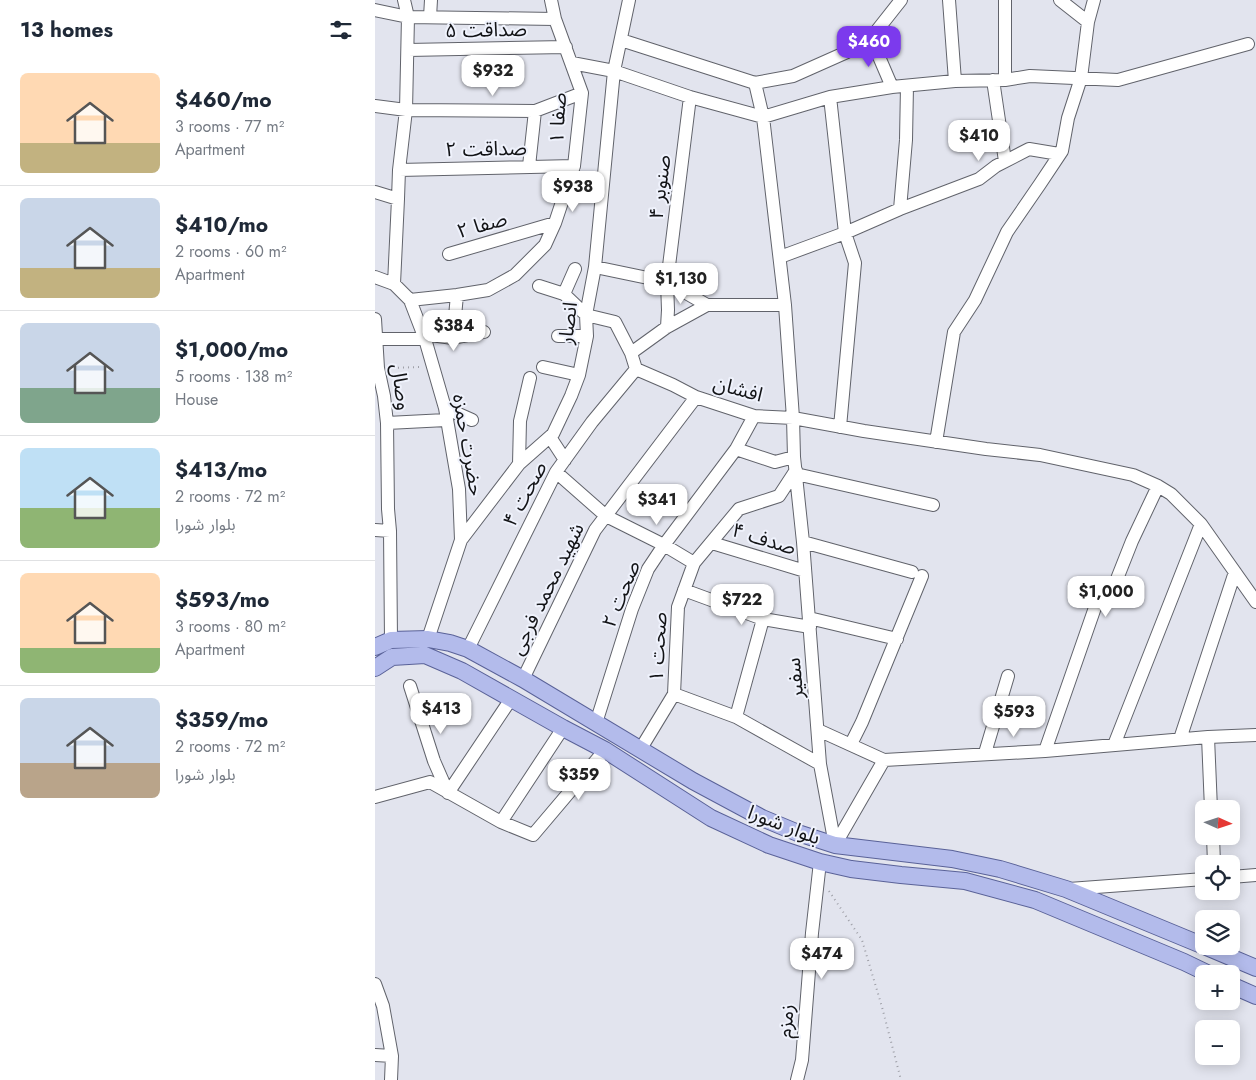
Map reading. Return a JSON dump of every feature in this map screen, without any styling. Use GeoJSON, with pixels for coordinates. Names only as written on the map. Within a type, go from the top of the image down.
{"type":"FeatureCollection","features":[{"type":"Feature","properties":{"kind":"main road","name":"بلوار شورا"},"geometry":{"type":"LineString","coordinates":[[375,647],[391,640],[428,639],[468,649],[523,679],[693,781],[762,818],[797,833],[835,845],[952,859],[1000,869],[1067,889],[1195,942]]}},
{"type":"Feature","properties":{"kind":"main road","name":"بلوار شورا"},"geometry":{"type":"LineString","coordinates":[[375,668],[392,656],[425,654],[462,671],[605,750],[711,818],[820,868],[851,869],[965,881],[1035,900],[1195,968]]}},
{"type":"Feature","properties":{"kind":"main road"},"geometry":{"type":"LineString","coordinates":[[623,762],[640,750]]}},
{"type":"Feature","properties":{"kind":"main road","name":"بلوار شورا"},"geometry":{"type":"LineString","coordinates":[[1225,955],[1256,968]]}},
{"type":"Feature","properties":{"kind":"main road"},"geometry":{"type":"LineString","coordinates":[[1240,986],[1253,989]]}},
{"type":"Feature","properties":{"kind":"street"},"geometry":{"type":"LineString","coordinates":[[394,284],[399,170],[406,110],[408,18],[404,0]]}},
{"type":"Feature","properties":{"kind":"street"},"geometry":{"type":"LineString","coordinates":[[430,17],[431,0]]}},
{"type":"Feature","properties":{"kind":"street","name":"صفا ۱"},"geometry":{"type":"LineString","coordinates":[[410,300],[457,296],[488,290],[515,275],[545,245],[555,223],[574,166],[582,93],[555,19],[551,0]]}},
{"type":"Feature","properties":{"kind":"street","name":"انصار"},"geometry":{"type":"LineString","coordinates":[[461,540],[519,464],[553,434],[579,375],[587,336],[586,316],[595,267],[614,71],[629,0]]}},
{"type":"Feature","properties":{"kind":"street"},"geometry":{"type":"LineString","coordinates":[[621,40],[755,83],[793,76],[847,52],[871,38],[901,0]]}},
{"type":"Feature","properties":{"kind":"street"},"geometry":{"type":"LineString","coordinates":[[949,0],[955,81]]}},
{"type":"Feature","properties":{"kind":"street"},"geometry":{"type":"LineString","coordinates":[[1005,0],[999,80],[1005,161]]}},
{"type":"Feature","properties":{"kind":"street"},"geometry":{"type":"LineString","coordinates":[[1060,0],[1088,22]]}},
{"type":"Feature","properties":{"kind":"street"},"geometry":{"type":"LineString","coordinates":[[937,442],[955,332],[975,300],[1007,232],[1061,151],[1067,118],[1081,78],[1088,22],[1094,0]]}},
{"type":"Feature","properties":{"kind":"street"},"geometry":{"type":"LineString","coordinates":[[375,10],[408,18],[555,19]]}},
{"type":"Feature","properties":{"kind":"street"},"geometry":{"type":"LineString","coordinates":[[871,38],[892,87]]}},
{"type":"Feature","properties":{"kind":"street"},"geometry":{"type":"LineString","coordinates":[[571,63],[614,71],[690,97],[763,118],[830,97],[892,87],[955,81],[999,80],[1029,76],[1118,80],[1248,44]]}},
{"type":"Feature","properties":{"kind":"street","name":"صداقت ۵"},"geometry":{"type":"LineString","coordinates":[[408,50],[566,47]]}},
{"type":"Feature","properties":{"kind":"street","name":"سفیر"},"geometry":{"type":"LineString","coordinates":[[755,83],[763,118],[780,257],[785,305],[795,467],[803,542],[820,764],[835,845]]}},
{"type":"Feature","properties":{"kind":"street"},"geometry":{"type":"LineString","coordinates":[[900,209],[906,140],[907,86]]}},
{"type":"Feature","properties":{"kind":"street"},"geometry":{"type":"LineString","coordinates":[[375,106],[406,110],[535,111],[582,93]]}},
{"type":"Feature","properties":{"kind":"street","name":"صنوبر ۴"},"geometry":{"type":"LineString","coordinates":[[667,327],[667,282],[690,97]]}},
{"type":"Feature","properties":{"kind":"street"},"geometry":{"type":"LineString","coordinates":[[830,97],[845,233],[855,262],[840,427]]}},
{"type":"Feature","properties":{"kind":"street"},"geometry":{"type":"LineString","coordinates":[[529,166],[535,111]]}},
{"type":"Feature","properties":{"kind":"street"},"geometry":{"type":"LineString","coordinates":[[780,257],[979,179],[1005,161],[1029,149],[1059,154]]}},
{"type":"Feature","properties":{"kind":"street","name":"صداقت ۲"},"geometry":{"type":"LineString","coordinates":[[399,170],[574,166]]}},
{"type":"Feature","properties":{"kind":"street"},"geometry":{"type":"LineString","coordinates":[[375,192],[398,199]]}},
{"type":"Feature","properties":{"kind":"street","name":"صفا ۲"},"geometry":{"type":"LineString","coordinates":[[449,254],[555,223]]}},
{"type":"Feature","properties":{"kind":"street"},"geometry":{"type":"LineString","coordinates":[[595,267],[667,282],[707,305]]}},
{"type":"Feature","properties":{"kind":"street"},"geometry":{"type":"LineString","coordinates":[[564,294],[575,269]]}},
{"type":"Feature","properties":{"kind":"street","name":"حضرت حمزه"},"geometry":{"type":"LineString","coordinates":[[375,277],[394,284],[410,300],[433,367],[445,414],[459,489],[461,540],[428,639]]}},
{"type":"Feature","properties":{"kind":"street"},"geometry":{"type":"LineString","coordinates":[[539,286],[564,294],[586,316],[615,322],[631,354],[636,369]]}},
{"type":"Feature","properties":{"kind":"street"},"geometry":{"type":"LineString","coordinates":[[453,338],[457,296]]}},
{"type":"Feature","properties":{"kind":"street"},"geometry":{"type":"LineString","coordinates":[[631,354],[667,327],[707,305],[785,305]]}},
{"type":"Feature","properties":{"kind":"street","name":"وصال"},"geometry":{"type":"LineString","coordinates":[[375,319],[388,483],[391,640]]}},
{"type":"Feature","properties":{"kind":"street"},"geometry":{"type":"LineString","coordinates":[[376,345],[424,337],[453,338],[483,332]]}},
{"type":"Feature","properties":{"kind":"street"},"geometry":{"type":"LineString","coordinates":[[558,336],[587,336]]}},
{"type":"Feature","properties":{"kind":"street"},"geometry":{"type":"LineString","coordinates":[[543,367],[579,375]]}},
{"type":"Feature","properties":{"kind":"street","name":"افشان"},"geometry":{"type":"LineString","coordinates":[[636,369],[696,397],[755,416],[793,418],[937,442],[1040,455],[1133,475],[1171,494],[1201,524],[1256,602]]}},
{"type":"Feature","properties":{"kind":"street","name":"صحت ۴"},"geometry":{"type":"LineString","coordinates":[[468,649],[556,472],[592,422],[636,369]]}},
{"type":"Feature","properties":{"kind":"street"},"geometry":{"type":"LineString","coordinates":[[519,464],[520,421],[530,378]]}},
{"type":"Feature","properties":{"kind":"street","name":"شهید محمد فرجی"},"geometry":{"type":"LineString","coordinates":[[523,679],[595,530],[696,397]]}},
{"type":"Feature","properties":{"kind":"street"},"geometry":{"type":"LineString","coordinates":[[383,430],[445,414],[472,420]]}},
{"type":"Feature","properties":{"kind":"street","name":"صحت ۲"},"geometry":{"type":"LineString","coordinates":[[596,723],[632,609],[648,569],[736,449],[755,416]]}},
{"type":"Feature","properties":{"kind":"street"},"geometry":{"type":"LineString","coordinates":[[550,437],[565,460]]}},
{"type":"Feature","properties":{"kind":"street"},"geometry":{"type":"LineString","coordinates":[[736,449],[775,462],[933,505]]}},
{"type":"Feature","properties":{"kind":"street","name":"صحت ۱"},"geometry":{"type":"LineString","coordinates":[[640,750],[674,694],[678,607],[694,563],[739,509],[779,496],[795,467]]}},
{"type":"Feature","properties":{"kind":"street"},"geometry":{"type":"LineString","coordinates":[[556,472],[606,516],[664,545],[694,563]]}},
{"type":"Feature","properties":{"kind":"street"},"geometry":{"type":"LineString","coordinates":[[375,484],[388,483]]}},
{"type":"Feature","properties":{"kind":"street"},"geometry":{"type":"LineString","coordinates":[[1045,751],[1099,596],[1113,589],[1132,541],[1158,486]]}},
{"type":"Feature","properties":{"kind":"street"},"geometry":{"type":"LineString","coordinates":[[1114,746],[1201,524]]}},
{"type":"Feature","properties":{"kind":"street"},"geometry":{"type":"LineString","coordinates":[[375,530],[390,531]]}},
{"type":"Feature","properties":{"kind":"street","name":"صدف ۴"},"geometry":{"type":"LineString","coordinates":[[712,542],[805,571]]}},
{"type":"Feature","properties":{"kind":"street"},"geometry":{"type":"LineString","coordinates":[[803,542],[917,574],[897,639],[863,722],[851,744]]}},
{"type":"Feature","properties":{"kind":"street"},"geometry":{"type":"LineString","coordinates":[[1179,739],[1235,572]]}},
{"type":"Feature","properties":{"kind":"street"},"geometry":{"type":"LineString","coordinates":[[684,590],[763,619],[809,623],[897,639]]}},
{"type":"Feature","properties":{"kind":"street"},"geometry":{"type":"LineString","coordinates":[[736,717],[763,619]]}},
{"type":"Feature","properties":{"kind":"street"},"geometry":{"type":"LineString","coordinates":[[985,753],[1008,676]]}},
{"type":"Feature","properties":{"kind":"street"},"geometry":{"type":"LineString","coordinates":[[411,686],[434,761],[448,793]]}},
{"type":"Feature","properties":{"kind":"street"},"geometry":{"type":"LineString","coordinates":[[674,694],[736,717],[820,764]]}},
{"type":"Feature","properties":{"kind":"street"},"geometry":{"type":"LineString","coordinates":[[448,793],[511,699]]}},
{"type":"Feature","properties":{"kind":"street"},"geometry":{"type":"LineString","coordinates":[[501,822],[563,728]]}},
{"type":"Feature","properties":{"kind":"street"},"geometry":{"type":"LineString","coordinates":[[818,730],[884,760],[1045,751],[1179,739],[1256,735]]}},
{"type":"Feature","properties":{"kind":"street"},"geometry":{"type":"LineString","coordinates":[[1208,737],[1211,800]]}},
{"type":"Feature","properties":{"kind":"street"},"geometry":{"type":"LineString","coordinates":[[375,797],[429,782],[501,822],[533,835],[605,750]]}},
{"type":"Feature","properties":{"kind":"street"},"geometry":{"type":"LineString","coordinates":[[835,845],[884,760]]}},
{"type":"Feature","properties":{"kind":"street","name":"زمزم"},"geometry":{"type":"LineString","coordinates":[[797,1080],[802,1060],[812,933],[820,868]]}},
{"type":"Feature","properties":{"kind":"street"},"geometry":{"type":"LineString","coordinates":[[1240,876],[1256,875]]}},
{"type":"Feature","properties":{"kind":"street"},"geometry":{"type":"LineString","coordinates":[[1067,889],[1195,880]]}},
{"type":"Feature","properties":{"kind":"street"},"geometry":{"type":"LineString","coordinates":[[375,984],[392,1056],[391,1080]]}},
{"type":"Feature","properties":{"kind":"street"},"geometry":{"type":"LineString","coordinates":[[375,1055],[392,1056]]}},
{"type":"Feature","properties":{"kind":"path"},"geometry":{"type":"LineString","coordinates":[[378,368],[433,367]]}},
{"type":"Feature","properties":{"kind":"path"},"geometry":{"type":"LineString","coordinates":[[829,892],[862,940],[901,1080]]}}]}
